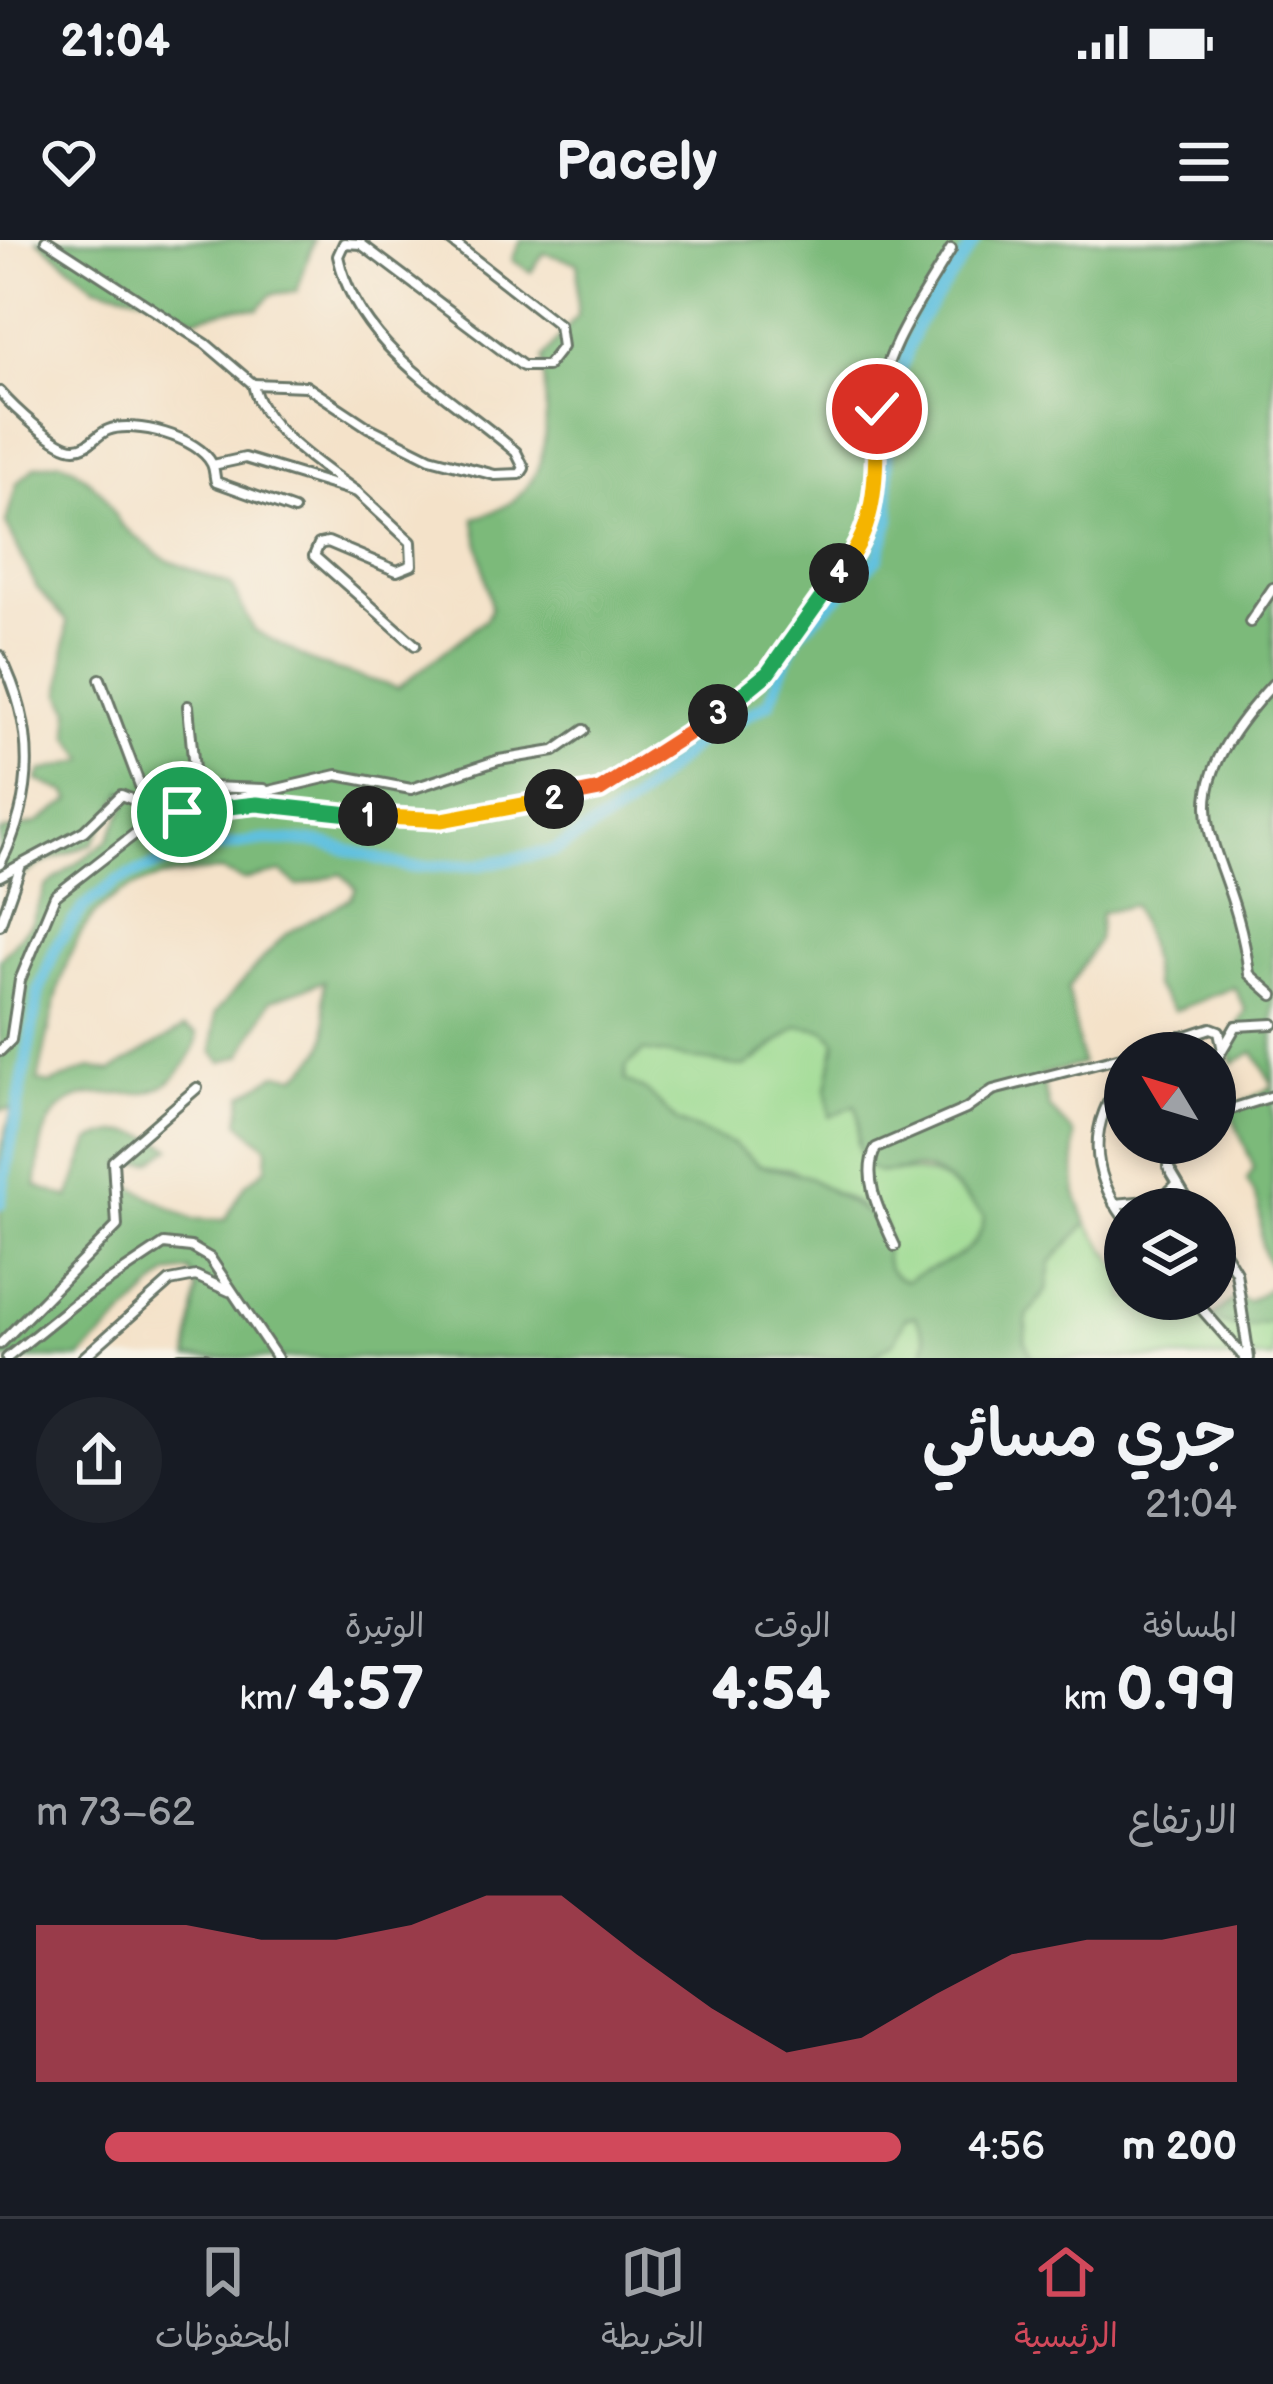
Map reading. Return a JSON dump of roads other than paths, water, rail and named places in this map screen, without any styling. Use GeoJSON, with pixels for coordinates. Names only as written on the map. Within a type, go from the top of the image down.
{"type":"FeatureCollection","features":[{"type":"Feature","properties":{"kind":"street"},"geometry":{"type":"LineString","coordinates":[[46,240],[206,344],[253,384],[262,408],[281,428],[411,542],[412,565],[397,572],[328,542],[319,544],[314,556],[415,645]]}},
{"type":"Feature","properties":{"kind":"street"},"geometry":{"type":"LineString","coordinates":[[253,384],[306,386],[368,428],[430,458],[495,476],[520,474],[524,468],[516,452],[393,354],[355,299],[338,256],[344,243],[361,244],[523,366],[547,366],[562,347],[559,325],[450,240]]}},
{"type":"Feature","properties":{"kind":"street"},"geometry":{"type":"LineString","coordinates":[[0,876],[84,831],[114,797],[127,796],[162,812],[257,804],[422,820],[489,814],[600,790],[707,724],[768,673],[859,550],[875,504],[877,409],[885,370],[897,340],[951,249]]}},
{"type":"Feature","properties":{"kind":"street"},"geometry":{"type":"LineString","coordinates":[[0,392],[30,422],[74,449],[109,429],[133,428],[184,441],[213,465],[217,482],[295,510]]}},
{"type":"Feature","properties":{"kind":"street"},"geometry":{"type":"LineString","coordinates":[[213,465],[245,458],[357,492]]}},
{"type":"Feature","properties":{"kind":"street"},"geometry":{"type":"LineString","coordinates":[[1250,622],[1273,589]]}},
{"type":"Feature","properties":{"kind":"street"},"geometry":{"type":"LineString","coordinates":[[0,656],[22,706],[28,774],[23,808],[0,864]]}},
{"type":"Feature","properties":{"kind":"street"},"geometry":{"type":"LineString","coordinates":[[100,679],[142,790],[139,804]]}},
{"type":"Feature","properties":{"kind":"street"},"geometry":{"type":"LineString","coordinates":[[1273,684],[1213,764],[1205,801],[1218,870],[1247,952],[1249,974],[1273,995]]}},
{"type":"Feature","properties":{"kind":"street"},"geometry":{"type":"LineString","coordinates":[[188,706],[195,781],[203,786],[265,790]]}},
{"type":"Feature","properties":{"kind":"street"},"geometry":{"type":"LineString","coordinates":[[182,812],[337,775],[411,789],[500,760],[554,751],[584,730]]}},
{"type":"Feature","properties":{"kind":"street"},"geometry":{"type":"LineString","coordinates":[[0,1051],[11,1040],[20,980],[55,896],[162,812]]}},
{"type":"Feature","properties":{"kind":"street"},"geometry":{"type":"LineString","coordinates":[[0,925],[20,868]]}},
{"type":"Feature","properties":{"kind":"street"},"geometry":{"type":"LineString","coordinates":[[1232,1032],[1236,1026],[1273,1024]]}},
{"type":"Feature","properties":{"kind":"street"},"geometry":{"type":"LineString","coordinates":[[895,1246],[876,1202],[869,1162],[876,1148],[966,1109],[993,1090],[1104,1061]]}},
{"type":"Feature","properties":{"kind":"street"},"geometry":{"type":"LineString","coordinates":[[0,1344],[117,1226],[112,1161],[196,1088]]}},
{"type":"Feature","properties":{"kind":"street"},"geometry":{"type":"LineString","coordinates":[[1236,1107],[1273,1096]]}},
{"type":"Feature","properties":{"kind":"street"},"geometry":{"type":"LineString","coordinates":[[1104,1110],[1096,1138],[1096,1162],[1107,1188]]}},
{"type":"Feature","properties":{"kind":"street"},"geometry":{"type":"LineString","coordinates":[[1168,1164],[1178,1188]]}},
{"type":"Feature","properties":{"kind":"street"},"geometry":{"type":"LineString","coordinates":[[1173,1188],[1176,1185]]}},
{"type":"Feature","properties":{"kind":"street"},"geometry":{"type":"LineString","coordinates":[[7,1358],[158,1245],[202,1251],[277,1358]]}},
{"type":"Feature","properties":{"kind":"street"},"geometry":{"type":"LineString","coordinates":[[1236,1272],[1247,1358]]}},
{"type":"Feature","properties":{"kind":"street"},"geometry":{"type":"LineString","coordinates":[[83,1358],[170,1281],[196,1276],[229,1291]]}},
{"type":"Feature","properties":{"kind":"street"},"geometry":{"type":"LineString","coordinates":[[1212,1320],[1247,1358]]}},
{"type":"Feature","properties":{"kind":"street"},"geometry":{"type":"LineString","coordinates":[[181,1358],[206,1358]]}},
{"type":"Feature","properties":{"kind":"waterway"},"geometry":{"type":"LineString","coordinates":[[0,1204],[39,991],[57,944],[84,907],[118,880],[195,850],[266,840],[318,842],[408,867],[479,865],[554,851],[627,807],[696,743],[769,703],[796,636],[878,558],[890,519],[885,415],[917,325],[976,240]]}}]}
